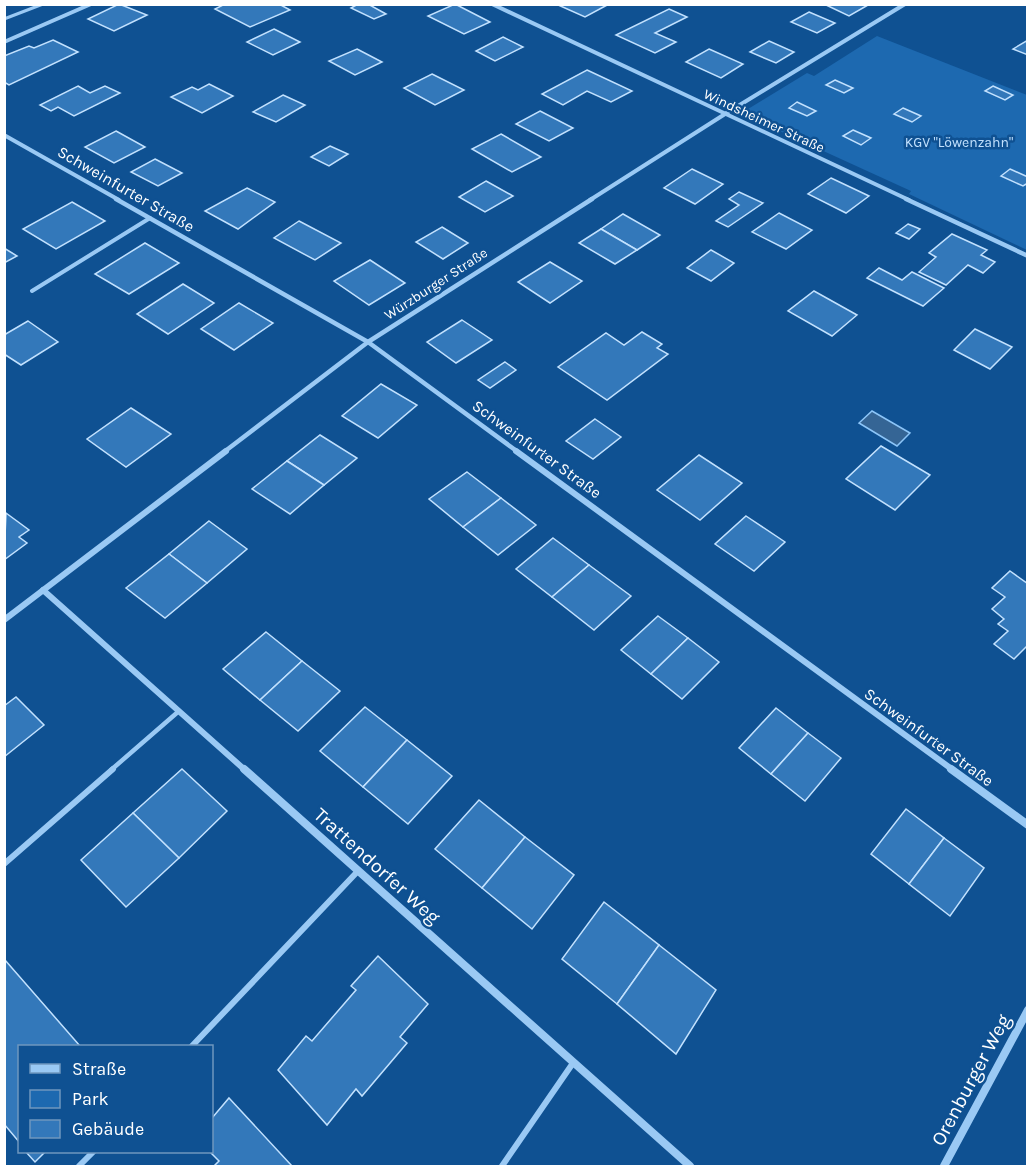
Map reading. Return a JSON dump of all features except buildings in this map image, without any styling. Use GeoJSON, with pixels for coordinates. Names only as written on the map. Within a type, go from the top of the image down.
{"type":"FeatureCollection","features":[{"type":"Feature","properties":{"kind":"street"},"geometry":{"type":"LineString","coordinates":[[4,42],[91,4]]}},
{"type":"Feature","properties":{"kind":"street","name":"Windsheimer Straße"},"geometry":{"type":"LineString","coordinates":[[492,4],[1028,256]]}},
{"type":"Feature","properties":{"kind":"street","name":"Würzburger Straße"},"geometry":{"type":"LineString","coordinates":[[4,620],[368,342],[725,114],[905,4]]}},
{"type":"Feature","properties":{"kind":"street","name":"Schweinfurter Straße"},"geometry":{"type":"LineString","coordinates":[[4,135],[368,342],[1028,825]]}},
{"type":"Feature","properties":{"kind":"street","name":"Trattendorfer Weg"},"geometry":{"type":"LineString","coordinates":[[43,590],[690,1167]]}},
{"type":"Feature","properties":{"kind":"street","name":"Orenburger Weg"},"geometry":{"type":"LineString","coordinates":[[944,1167],[1028,1010]]}},
{"type":"Feature","properties":{"kind":"lane"},"geometry":{"type":"LineString","coordinates":[[4,19],[43,4]]}},
{"type":"Feature","properties":{"kind":"lane"},"geometry":{"type":"LineString","coordinates":[[32,291],[150,218]]}},
{"type":"Feature","properties":{"kind":"lane"},"geometry":{"type":"LineString","coordinates":[[4,864],[179,711]]}},
{"type":"Feature","properties":{"kind":"lane"},"geometry":{"type":"LineString","coordinates":[[194,1045],[358,871]]}},
{"type":"Feature","properties":{"kind":"lane"},"geometry":{"type":"LineString","coordinates":[[502,1167],[573,1063]]}},
{"type":"Feature","properties":{"kind":"lane"},"geometry":{"type":"LineString","coordinates":[[79,1167],[92,1153]]}},
{"type":"Feature","properties":{"kind":"green space","name":"KGV \"Löwenzahn\""},"geometry":{"type":"Polygon","coordinates":[[[877,36],[1027,95],[1027,250],[909,194],[911,191],[749,117],[748,109],[807,73],[814,76],[877,36]]]}},
{"type":"Feature","properties":{"kind":"shaded area"},"geometry":{"type":"Polygon","coordinates":[[[872,411],[910,433],[897,446],[859,423],[872,411]]]}}]}
